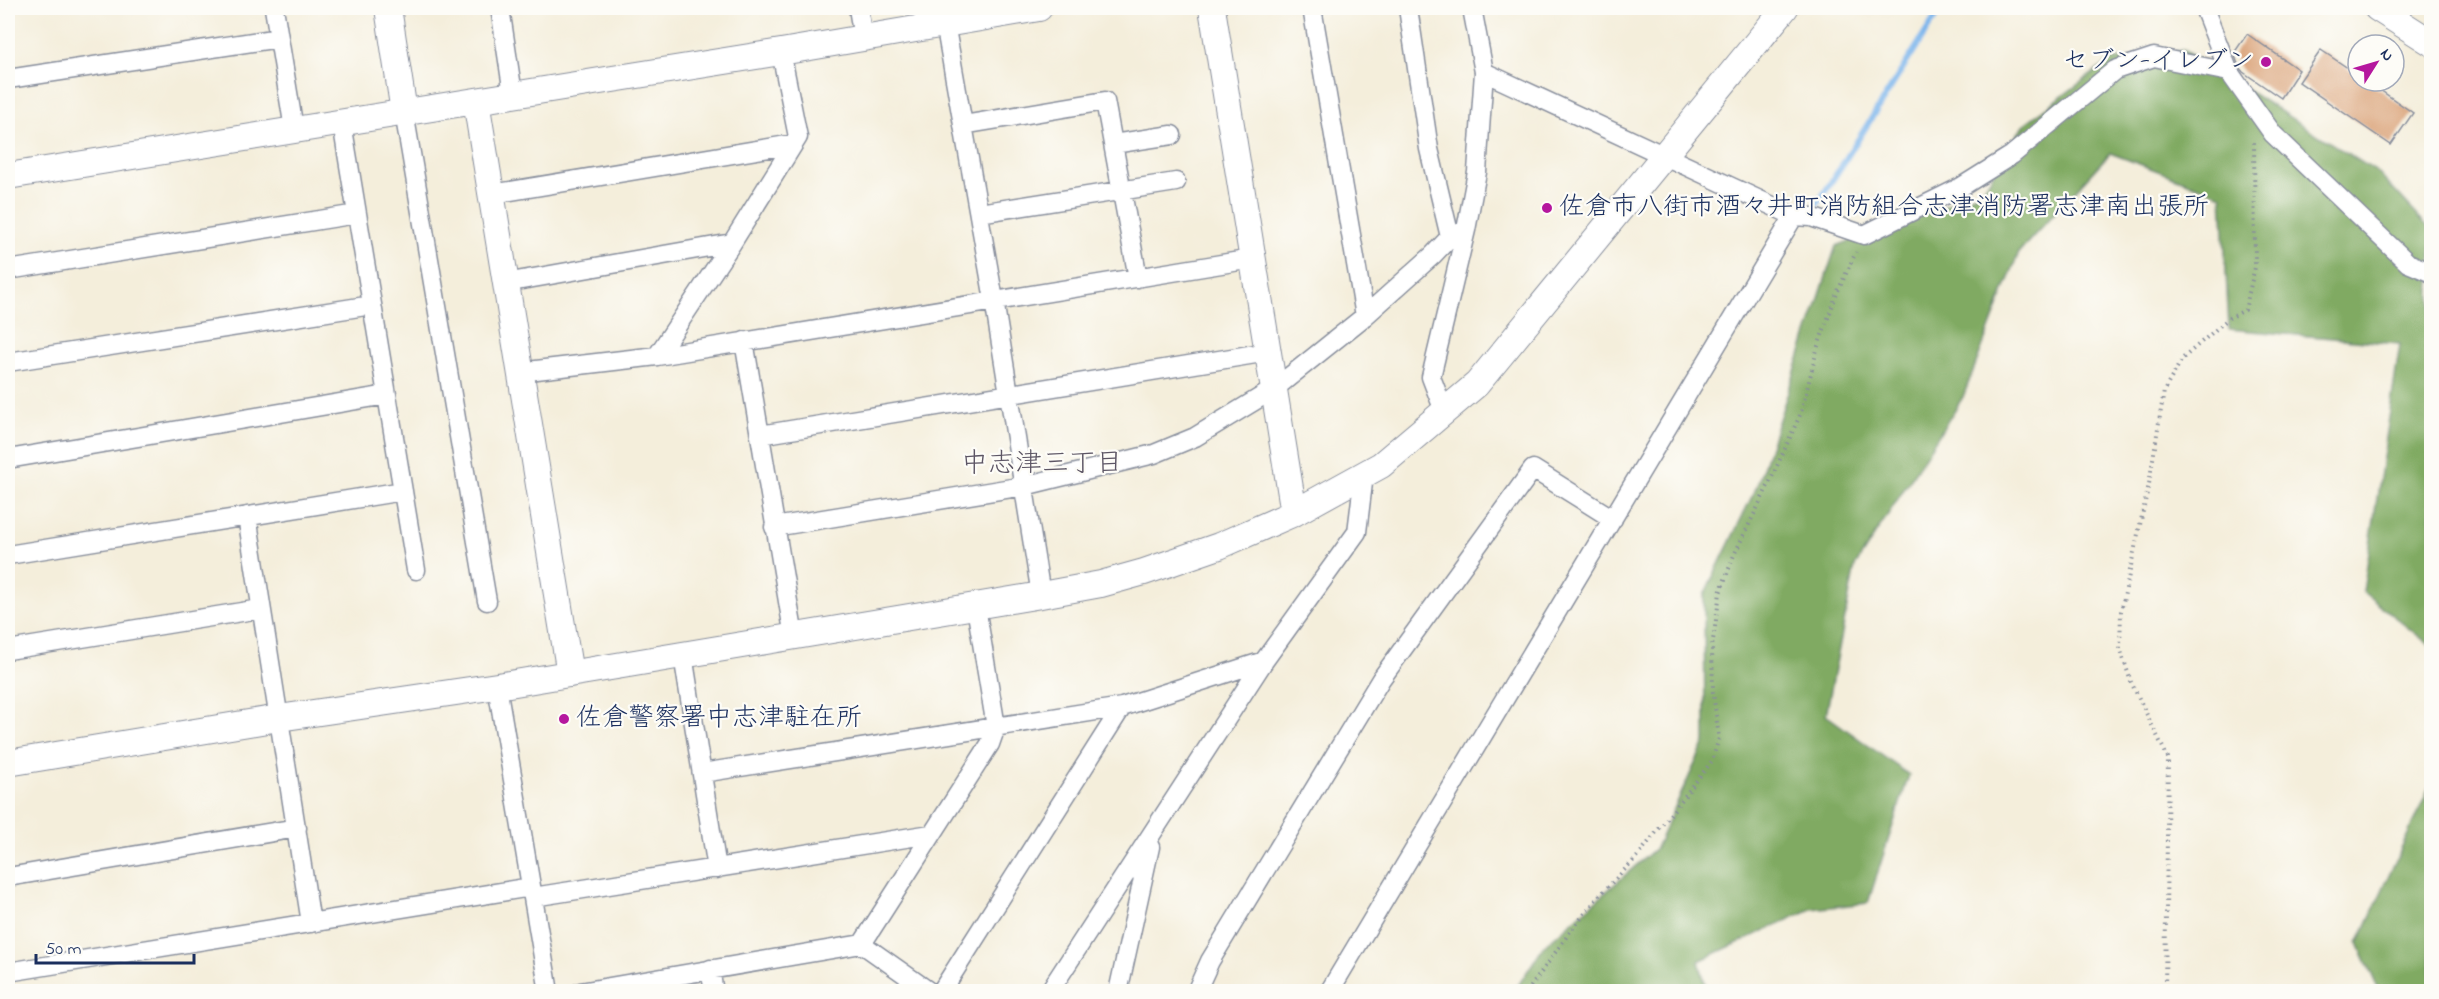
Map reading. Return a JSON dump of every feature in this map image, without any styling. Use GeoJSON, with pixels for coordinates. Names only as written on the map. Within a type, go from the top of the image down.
{"type":"FeatureCollection","features":[{"type":"Feature","properties":{"kind":"street"},"geometry":{"type":"LineString","coordinates":[[274,8],[294,129]]}},
{"type":"Feature","properties":{"kind":"street"},"geometry":{"type":"LineString","coordinates":[[388,8],[487,601]]}},
{"type":"Feature","properties":{"kind":"street"},"geometry":{"type":"LineString","coordinates":[[500,8],[513,94]]}},
{"type":"Feature","properties":{"kind":"street"},"geometry":{"type":"LineString","coordinates":[[858,8],[863,38]]}},
{"type":"Feature","properties":{"kind":"street"},"geometry":{"type":"LineString","coordinates":[[8,176],[781,52],[1030,8]]}},
{"type":"Feature","properties":{"kind":"street"},"geometry":{"type":"LineString","coordinates":[[1212,8],[1294,513]]}},
{"type":"Feature","properties":{"kind":"street"},"geometry":{"type":"LineString","coordinates":[[1312,8],[1365,316]]}},
{"type":"Feature","properties":{"kind":"street"},"geometry":{"type":"LineString","coordinates":[[1408,8],[1429,149],[1458,233]]}},
{"type":"Feature","properties":{"kind":"street"},"geometry":{"type":"LineString","coordinates":[[1444,411],[1431,377],[1458,233],[1477,172],[1484,72],[1472,8]]}},
{"type":"Feature","properties":{"kind":"street"},"geometry":{"type":"LineString","coordinates":[[8,763],[976,607],[1101,584],[1185,560],[1294,513],[1381,465],[1477,384],[1785,8]]}},
{"type":"Feature","properties":{"kind":"street"},"geometry":{"type":"LineString","coordinates":[[2204,8],[2229,72],[2273,134],[2408,263],[2432,273]]}},
{"type":"Feature","properties":{"kind":"street"},"geometry":{"type":"LineString","coordinates":[[2377,8],[2432,43]]}},
{"type":"Feature","properties":{"kind":"street"},"geometry":{"type":"LineString","coordinates":[[945,23],[1010,394],[1041,595]]}},
{"type":"Feature","properties":{"kind":"street"},"geometry":{"type":"LineString","coordinates":[[8,79],[279,38]]}},
{"type":"Feature","properties":{"kind":"street"},"geometry":{"type":"LineString","coordinates":[[657,356],[732,243],[798,137],[781,52]]}},
{"type":"Feature","properties":{"kind":"street"},"geometry":{"type":"LineString","coordinates":[[1484,72],[1794,216],[1811,218],[1864,235],[1961,188],[2012,155],[2115,69],[2154,57],[2229,72]]}},
{"type":"Feature","properties":{"kind":"street"},"geometry":{"type":"LineString","coordinates":[[476,101],[570,674]]}},
{"type":"Feature","properties":{"kind":"street"},"geometry":{"type":"LineString","coordinates":[[963,125],[1105,101],[1138,278]]}},
{"type":"Feature","properties":{"kind":"street"},"geometry":{"type":"LineString","coordinates":[[342,123],[416,570]]}},
{"type":"Feature","properties":{"kind":"street"},"geometry":{"type":"LineString","coordinates":[[1113,144],[1172,135]]}},
{"type":"Feature","properties":{"kind":"street"},"geometry":{"type":"LineString","coordinates":[[492,194],[793,144]]}},
{"type":"Feature","properties":{"kind":"street"},"geometry":{"type":"LineString","coordinates":[[979,213],[1176,182]]}},
{"type":"Feature","properties":{"kind":"street"},"geometry":{"type":"LineString","coordinates":[[8,270],[357,214]]}},
{"type":"Feature","properties":{"kind":"street"},"geometry":{"type":"LineString","coordinates":[[1337,989],[1794,216]]}},
{"type":"Feature","properties":{"kind":"street"},"geometry":{"type":"LineString","coordinates":[[774,527],[1024,486],[1154,454],[1195,437],[1274,389],[1365,316],[1458,233]]}},
{"type":"Feature","properties":{"kind":"street"},"geometry":{"type":"LineString","coordinates":[[505,283],[732,243]]}},
{"type":"Feature","properties":{"kind":"street"},"geometry":{"type":"LineString","coordinates":[[519,372],[657,356],[1252,259]]}},
{"type":"Feature","properties":{"kind":"street"},"geometry":{"type":"LineString","coordinates":[[8,362],[372,305]]}},
{"type":"Feature","properties":{"kind":"street"},"geometry":{"type":"LineString","coordinates":[[744,341],[794,637]]}},
{"type":"Feature","properties":{"kind":"street"},"geometry":{"type":"LineString","coordinates":[[760,435],[1268,352]]}},
{"type":"Feature","properties":{"kind":"street"},"geometry":{"type":"LineString","coordinates":[[8,459],[387,395]]}},
{"type":"Feature","properties":{"kind":"street"},"geometry":{"type":"LineString","coordinates":[[1196,992],[1210,960],[1381,679],[1533,469],[1613,519]]}},
{"type":"Feature","properties":{"kind":"street"},"geometry":{"type":"LineString","coordinates":[[1049,992],[1264,661],[1357,532],[1364,475]]}},
{"type":"Feature","properties":{"kind":"street"},"geometry":{"type":"LineString","coordinates":[[8,555],[403,491]]}},
{"type":"Feature","properties":{"kind":"street"},"geometry":{"type":"LineString","coordinates":[[247,516],[311,923]]}},
{"type":"Feature","properties":{"kind":"street"},"geometry":{"type":"LineString","coordinates":[[862,944],[990,744],[996,727],[976,607]]}},
{"type":"Feature","properties":{"kind":"street"},"geometry":{"type":"LineString","coordinates":[[8,650],[260,609]]}},
{"type":"Feature","properties":{"kind":"street"},"geometry":{"type":"LineString","coordinates":[[683,655],[717,869]]}},
{"type":"Feature","properties":{"kind":"street"},"geometry":{"type":"LineString","coordinates":[[702,773],[1122,706],[1264,661]]}},
{"type":"Feature","properties":{"kind":"street"},"geometry":{"type":"LineString","coordinates":[[497,686],[549,992]]}},
{"type":"Feature","properties":{"kind":"street"},"geometry":{"type":"LineString","coordinates":[[941,992],[1122,706]]}},
{"type":"Feature","properties":{"kind":"street"},"geometry":{"type":"LineString","coordinates":[[8,877],[297,828]]}},
{"type":"Feature","properties":{"kind":"street"},"geometry":{"type":"LineString","coordinates":[[8,972],[311,923],[717,869],[932,834]]}},
{"type":"Feature","properties":{"kind":"street"},"geometry":{"type":"LineString","coordinates":[[1118,992],[1152,836]]}},
{"type":"Feature","properties":{"kind":"street"},"geometry":{"type":"LineString","coordinates":[[580,992],[862,944],[930,992]]}},
{"type":"Feature","properties":{"kind":"street"},"geometry":{"type":"LineString","coordinates":[[710,969],[714,992]]}},
{"type":"Feature","properties":{"kind":"path"},"geometry":{"type":"LineString","coordinates":[[2164,992],[2168,758],[2131,682],[2120,648],[2121,611],[2149,484],[2164,392],[2182,359],[2229,318],[2245,310],[2255,267],[2253,106]]}},
{"type":"Feature","properties":{"kind":"path"},"geometry":{"type":"LineString","coordinates":[[1527,992],[1570,932],[1599,896],[1637,857],[1712,761],[1719,738],[1713,692],[1712,646],[1720,593],[1734,555],[1773,477],[1801,413],[1818,346],[1837,293],[1864,235]]}},
{"type":"Feature","properties":{"kind":"green space"},"geometry":{"type":"Polygon","coordinates":[[[2183,50],[2377,172],[2431,230],[2431,646],[2363,592],[2400,344],[2229,329],[2222,195],[2110,153],[2019,252],[1963,397],[1855,566],[1826,715],[1909,775],[1868,903],[1811,909],[1699,961],[1707,991],[1514,992],[1543,947],[1656,848],[1705,742],[1704,595],[1757,486],[1836,246],[1982,192],[2023,125],[2110,61],[2183,50]]]}},
{"type":"Feature","properties":{"kind":"green space"},"geometry":{"type":"Polygon","coordinates":[[[2431,784],[2431,991],[2379,991],[2358,943],[2431,784]]]}},
{"type":"Feature","properties":{"kind":"building"},"geometry":{"type":"Polygon","coordinates":[[[2247,34],[2299,70],[2281,98],[2239,67],[2234,53],[2247,34]]]}},
{"type":"Feature","properties":{"kind":"building"},"geometry":{"type":"Polygon","coordinates":[[[2321,50],[2346,67],[2346,93],[2384,93],[2413,113],[2391,145],[2299,82],[2321,50]]]}},
{"type":"Feature","properties":{"kind":"waterway"},"geometry":{"type":"LineString","coordinates":[[1818,203],[1941,8]]}},
{"type":"Feature","properties":{"kind":"place","name":"セブン-イレブン"},"geometry":{"type":"Point","coordinates":[2266,62]}},
{"type":"Feature","properties":{"kind":"place","name":"佐倉市八街市酒々井町消防組合志津消防署志津南出張所"},"geometry":{"type":"Point","coordinates":[1547,208]}},
{"type":"Feature","properties":{"kind":"place","name":"佐倉警察署中志津駐在所"},"geometry":{"type":"Point","coordinates":[564,719]}},
{"type":"Feature","properties":{"kind":"district","name":"中志津三丁目"},"geometry":{"type":"Point","coordinates":[1042,464]}}]}
